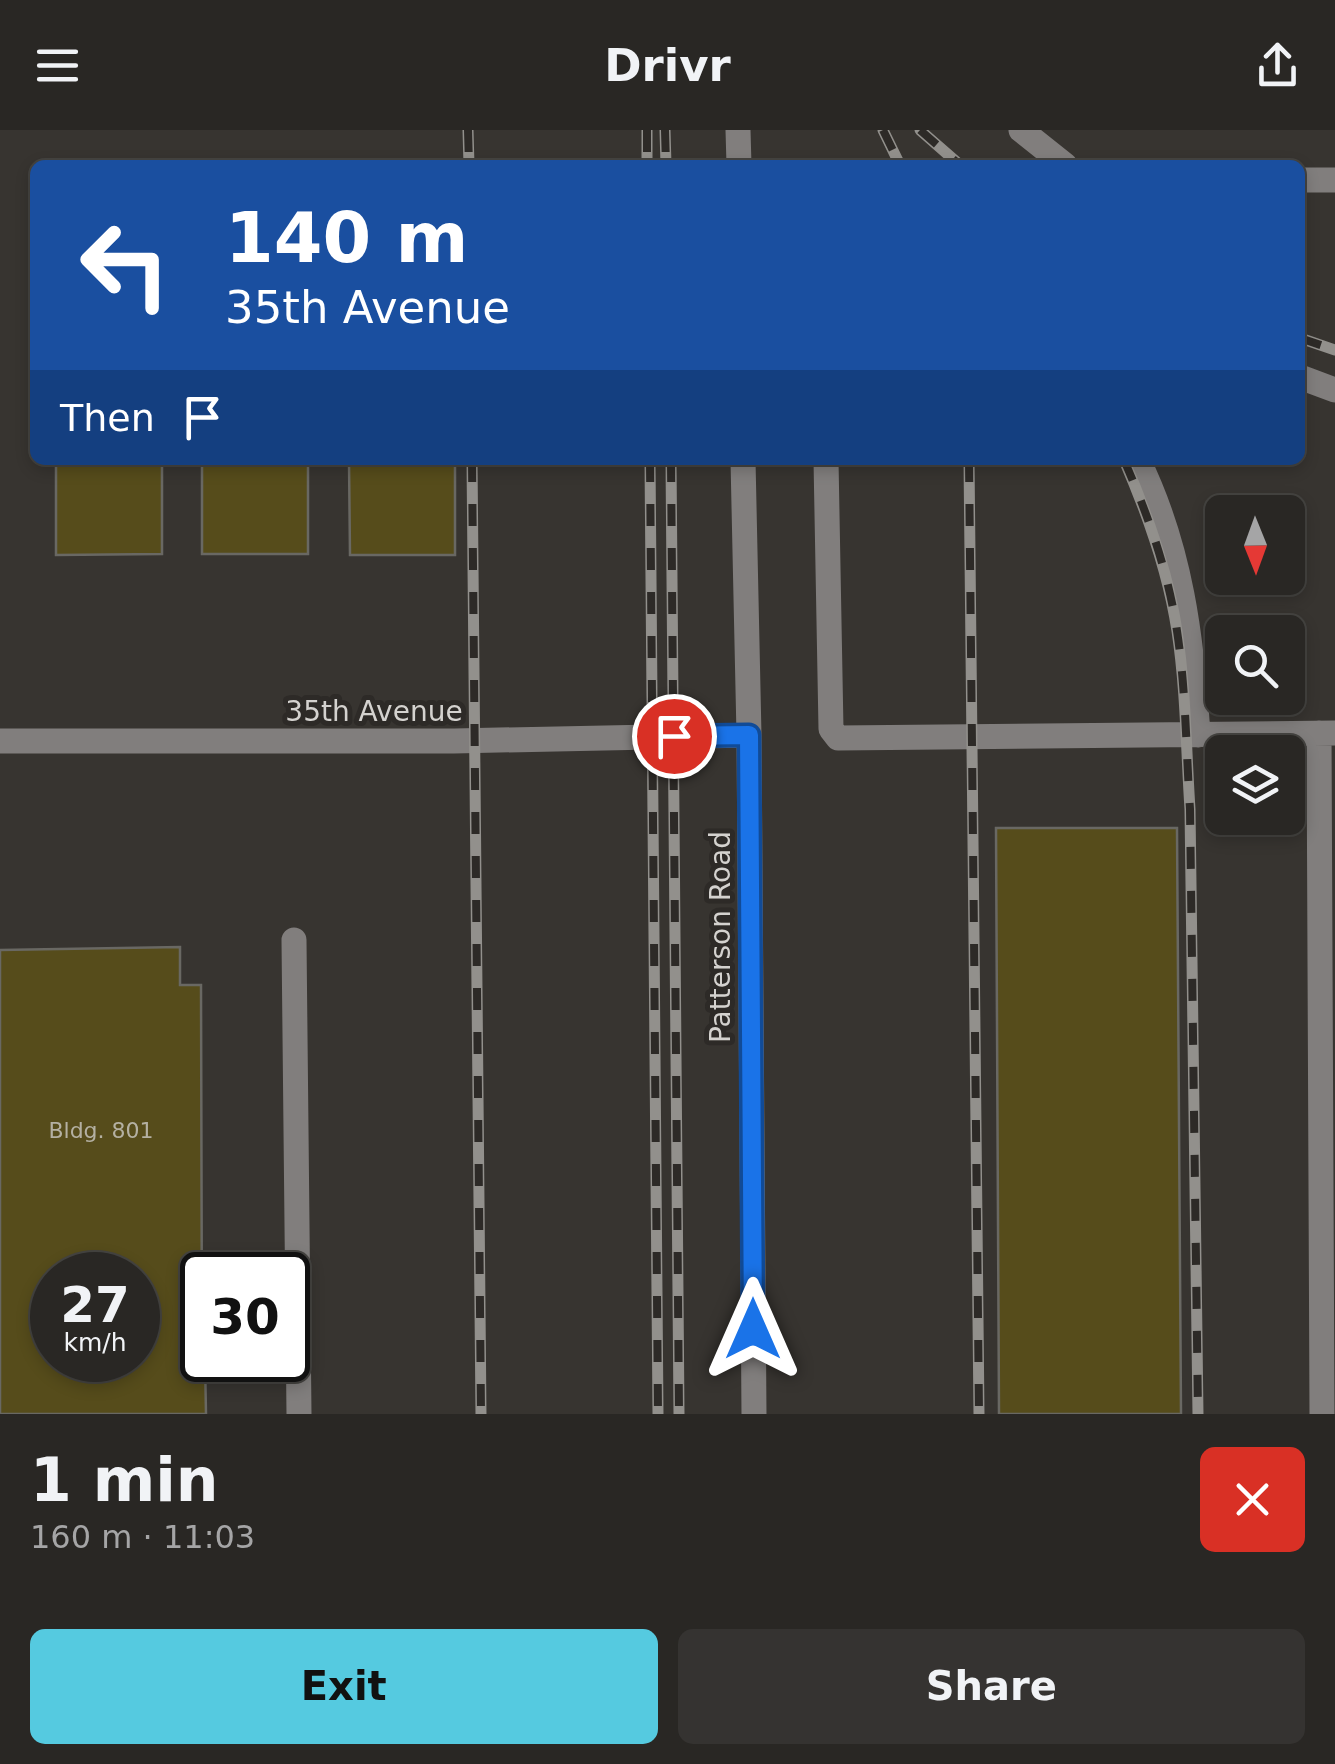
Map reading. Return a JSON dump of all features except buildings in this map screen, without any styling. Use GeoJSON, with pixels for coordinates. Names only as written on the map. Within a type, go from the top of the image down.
{"type":"FeatureCollection","features":[{"type":"Feature","properties":{"kind":"street"},"geometry":{"type":"LineString","coordinates":[[738,130],[739,160]]}},
{"type":"Feature","properties":{"kind":"street"},"geometry":{"type":"LineString","coordinates":[[1021,130],[1060,160]]}},
{"type":"Feature","properties":{"kind":"street"},"geometry":{"type":"LineString","coordinates":[[1305,180],[1335,180]]}},
{"type":"Feature","properties":{"kind":"street"},"geometry":{"type":"LineString","coordinates":[[1305,378],[1335,390]]}},
{"type":"Feature","properties":{"kind":"street","name":"Patterson Road"},"geometry":{"type":"LineString","coordinates":[[744,465],[754,1414]]}},
{"type":"Feature","properties":{"kind":"street"},"geometry":{"type":"LineString","coordinates":[[826,465],[831,728],[838,738],[1327,733],[1322,1414]]}},
{"type":"Feature","properties":{"kind":"street"},"geometry":{"type":"LineString","coordinates":[[1140,465],[1160,506],[1178,576],[1193,654],[1198,735]]}},
{"type":"Feature","properties":{"kind":"street","name":"35th Avenue"},"geometry":{"type":"LineString","coordinates":[[0,741],[749,735]]}},
{"type":"Feature","properties":{"kind":"street"},"geometry":{"type":"LineString","coordinates":[[294,940],[299,1414]]}},
{"type":"Feature","properties":{"kind":"railway"},"geometry":{"type":"LineString","coordinates":[[468,130],[469,160]]}},
{"type":"Feature","properties":{"kind":"railway"},"geometry":{"type":"LineString","coordinates":[[647,130],[647,160]]}},
{"type":"Feature","properties":{"kind":"railway"},"geometry":{"type":"LineString","coordinates":[[665,130],[666,160]]}},
{"type":"Feature","properties":{"kind":"railway"},"geometry":{"type":"LineString","coordinates":[[883,130],[898,160]]}},
{"type":"Feature","properties":{"kind":"railway"},"geometry":{"type":"LineString","coordinates":[[920,130],[954,160]]}},
{"type":"Feature","properties":{"kind":"railway"},"geometry":{"type":"LineString","coordinates":[[1305,340],[1335,350]]}},
{"type":"Feature","properties":{"kind":"railway"},"geometry":{"type":"LineString","coordinates":[[472,465],[481,1414]]}},
{"type":"Feature","properties":{"kind":"railway"},"geometry":{"type":"LineString","coordinates":[[650,465],[658,1414]]}},
{"type":"Feature","properties":{"kind":"railway"},"geometry":{"type":"LineString","coordinates":[[671,465],[679,1414]]}},
{"type":"Feature","properties":{"kind":"railway"},"geometry":{"type":"LineString","coordinates":[[969,465],[979,1414]]}},
{"type":"Feature","properties":{"kind":"railway"},"geometry":{"type":"LineString","coordinates":[[1126,465],[1163,565],[1177,631],[1184,698],[1190,809],[1198,1414]]}},
{"type":"Feature","properties":{"kind":"route"},"geometry":{"type":"LineString","coordinates":[[674,736],[749,735],[753,1329]]}}]}
